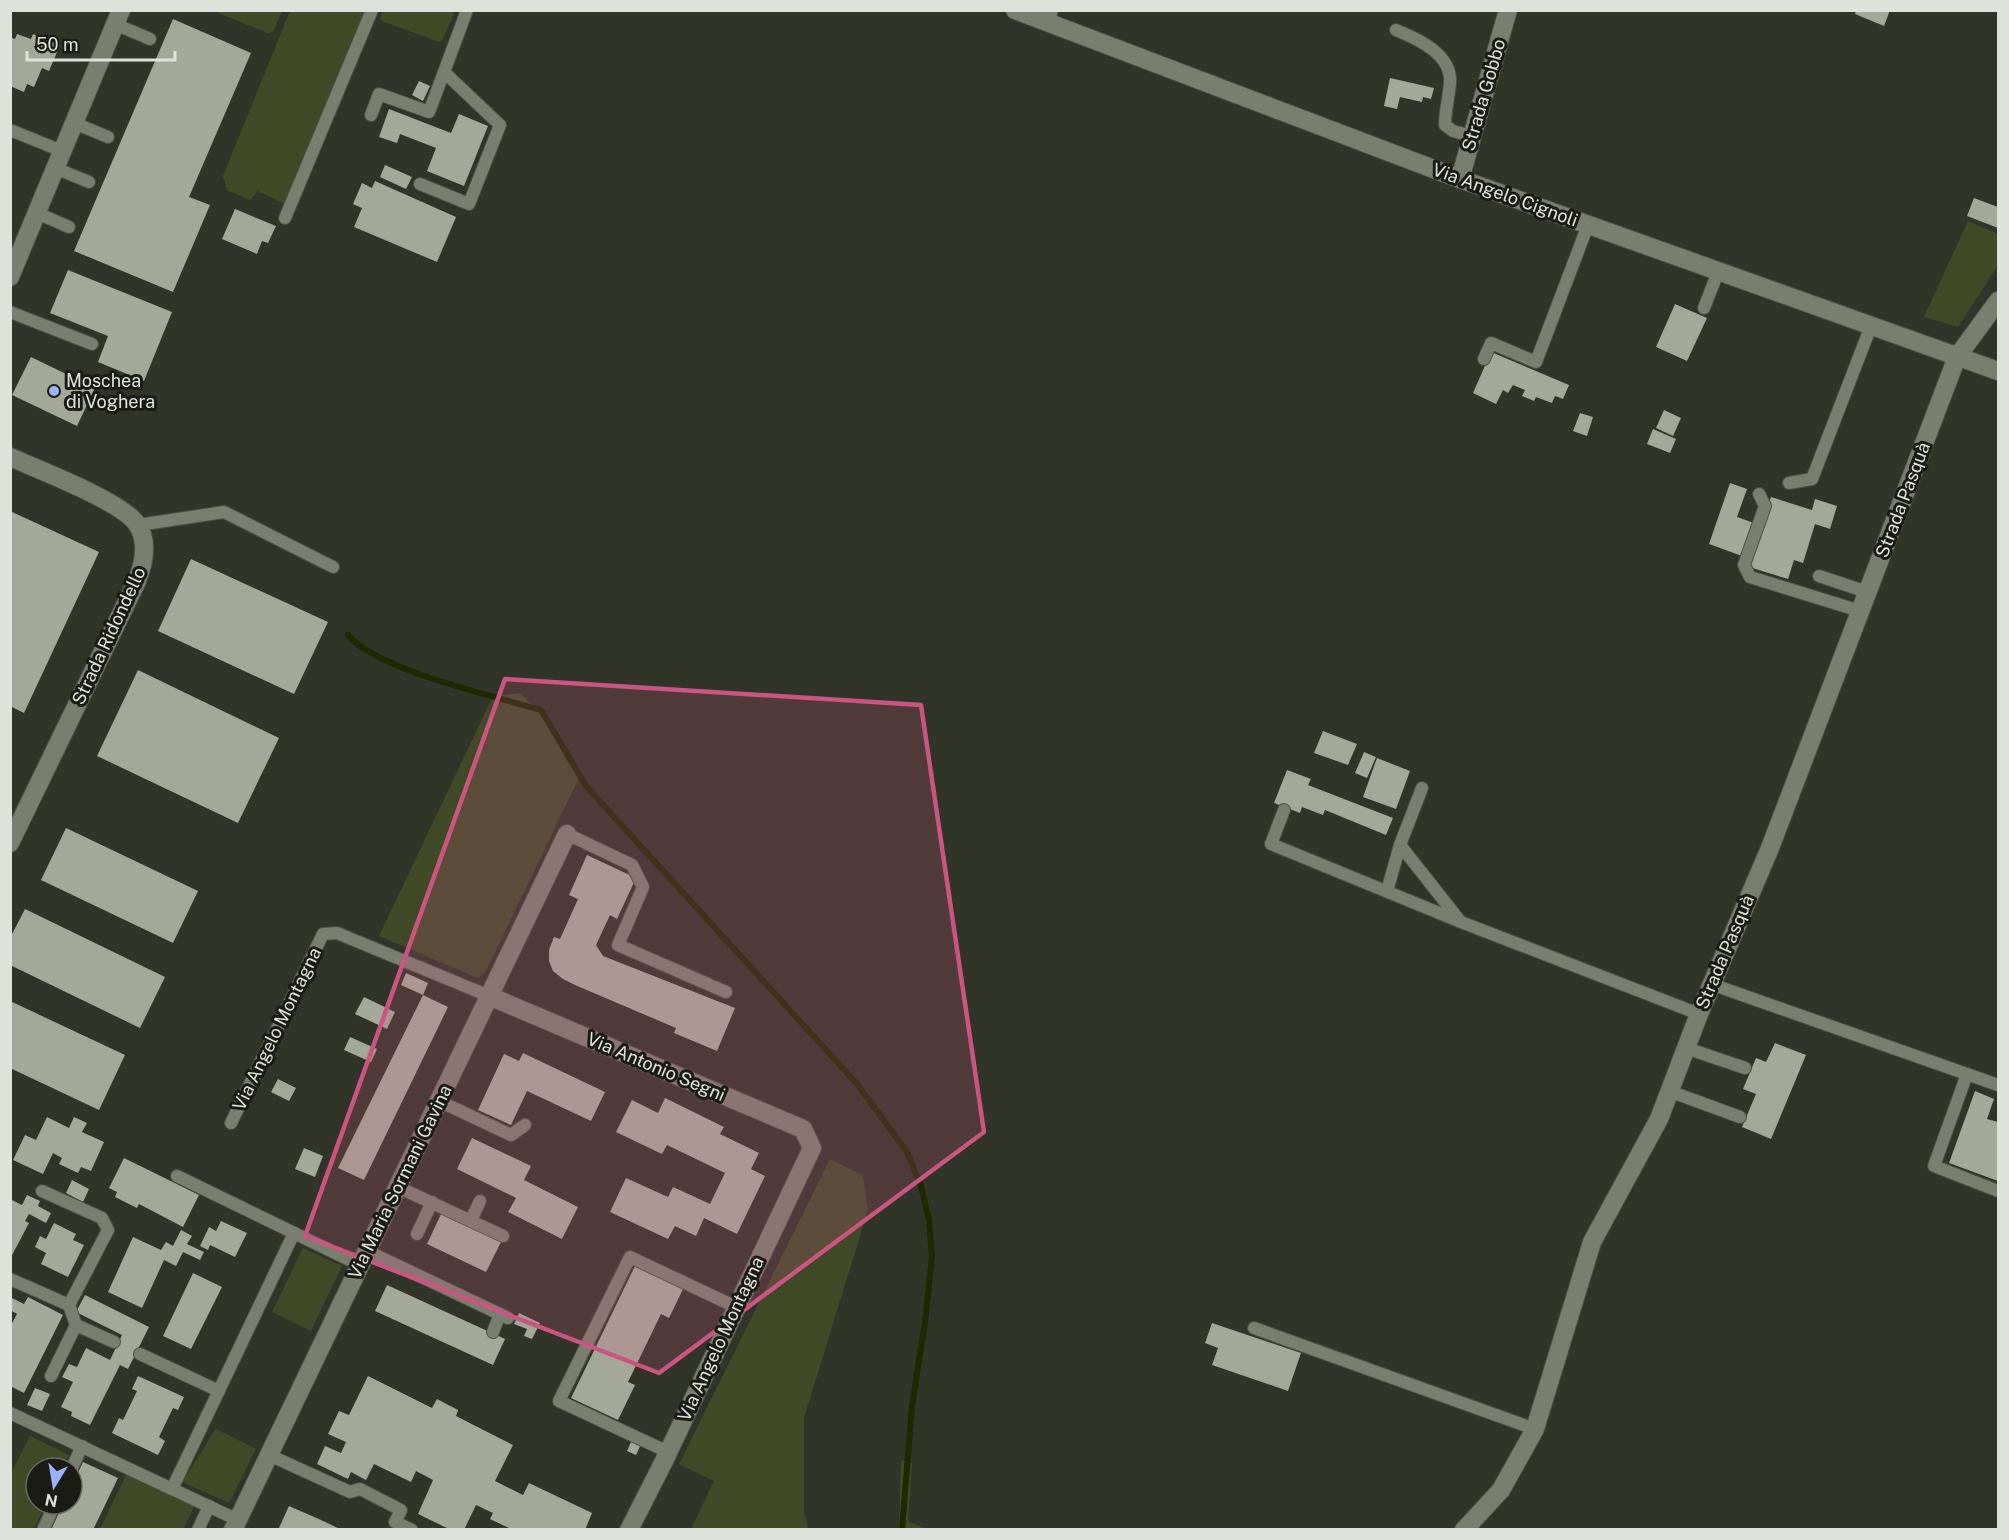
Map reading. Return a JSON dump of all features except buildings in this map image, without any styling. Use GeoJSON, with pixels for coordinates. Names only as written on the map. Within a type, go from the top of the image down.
{"type":"FeatureCollection","features":[{"type":"Feature","properties":{"kind":"street","name":"Via Angelo Cignoli"},"geometry":{"type":"LineString","coordinates":[[1015,10],[1050,16],[1460,179],[1998,371]]}},
{"type":"Feature","properties":{"kind":"street","name":"Strada Gobbo"},"geometry":{"type":"LineString","coordinates":[[1460,179],[1508,10]]}},
{"type":"Feature","properties":{"kind":"street"},"geometry":{"type":"LineString","coordinates":[[10,277],[118,17]]}},
{"type":"Feature","properties":{"kind":"street","name":"Strada Pasquà"},"geometry":{"type":"LineString","coordinates":[[1464,1530],[1501,1490],[1535,1429],[1592,1242],[1659,1119],[1711,984],[1770,848],[1957,357],[1998,301]]}},
{"type":"Feature","properties":{"kind":"street"},"geometry":{"type":"LineString","coordinates":[[10,457],[117,506],[138,525]]}},
{"type":"Feature","properties":{"kind":"street","name":"Strada Ridondello"},"geometry":{"type":"LineString","coordinates":[[10,843],[137,581],[143,565],[145,549],[138,525]]}},
{"type":"Feature","properties":{"kind":"street","name":"Via Maria Sormani Gavina"},"geometry":{"type":"LineString","coordinates":[[236,1525],[567,834]]}},
{"type":"Feature","properties":{"kind":"street","name":"Via Antonio Segni"},"geometry":{"type":"LineString","coordinates":[[489,996],[803,1130],[812,1148]]}},
{"type":"Feature","properties":{"kind":"street","name":"Via Angelo Montagna"},"geometry":{"type":"LineString","coordinates":[[629,1530],[812,1148]]}},
{"type":"Feature","properties":{"kind":"lane"},"geometry":{"type":"LineString","coordinates":[[285,218],[372,10]]}},
{"type":"Feature","properties":{"kind":"lane"},"geometry":{"type":"LineString","coordinates":[[371,115],[379,94],[429,112],[467,10]]}},
{"type":"Feature","properties":{"kind":"lane"},"geometry":{"type":"LineString","coordinates":[[118,17],[150,39]]}},
{"type":"Feature","properties":{"kind":"lane"},"geometry":{"type":"LineString","coordinates":[[1396,30],[1418,39],[1442,60],[1449,71],[1450,82],[1445,125],[1453,131],[1472,136]]}},
{"type":"Feature","properties":{"kind":"lane"},"geometry":{"type":"LineString","coordinates":[[420,184],[470,204],[500,125],[444,72]]}},
{"type":"Feature","properties":{"kind":"lane"},"geometry":{"type":"LineString","coordinates":[[74,123],[108,137]]}},
{"type":"Feature","properties":{"kind":"lane"},"geometry":{"type":"LineString","coordinates":[[10,130],[62,151]]}},
{"type":"Feature","properties":{"kind":"lane"},"geometry":{"type":"LineString","coordinates":[[55,168],[89,182]]}},
{"type":"Feature","properties":{"kind":"lane"},"geometry":{"type":"LineString","coordinates":[[37,213],[69,227]]}},
{"type":"Feature","properties":{"kind":"lane"},"geometry":{"type":"LineString","coordinates":[[1484,359],[1491,343],[1536,362],[1588,225]]}},
{"type":"Feature","properties":{"kind":"lane"},"geometry":{"type":"LineString","coordinates":[[1704,308],[1718,272]]}},
{"type":"Feature","properties":{"kind":"lane"},"geometry":{"type":"LineString","coordinates":[[10,312],[92,344]]}},
{"type":"Feature","properties":{"kind":"lane"},"geometry":{"type":"LineString","coordinates":[[1789,483],[1812,479],[1871,326]]}},
{"type":"Feature","properties":{"kind":"lane"},"geometry":{"type":"LineString","coordinates":[[1759,494],[1765,506],[1744,565],[1750,577],[1860,611]]}},
{"type":"Feature","properties":{"kind":"lane"},"geometry":{"type":"LineString","coordinates":[[138,525],[224,512],[333,567]]}},
{"type":"Feature","properties":{"kind":"lane"},"geometry":{"type":"LineString","coordinates":[[1819,576],[1867,592]]}},
{"type":"Feature","properties":{"kind":"lane"},"geometry":{"type":"LineString","coordinates":[[1387,891],[1400,844],[1422,788]]}},
{"type":"Feature","properties":{"kind":"lane"},"geometry":{"type":"LineString","coordinates":[[1284,810],[1270,844],[1461,922],[1699,1014]]}},
{"type":"Feature","properties":{"kind":"lane"},"geometry":{"type":"LineString","coordinates":[[567,834],[632,865],[643,887],[618,945],[726,993]]}},
{"type":"Feature","properties":{"kind":"lane"},"geometry":{"type":"LineString","coordinates":[[1400,844],[1461,922]]}},
{"type":"Feature","properties":{"kind":"lane","name":"Via Angelo Montagna"},"geometry":{"type":"LineString","coordinates":[[231,1123],[323,934],[337,933],[489,996]]}},
{"type":"Feature","properties":{"kind":"lane"},"geometry":{"type":"LineString","coordinates":[[1711,984],[1998,1085]]}},
{"type":"Feature","properties":{"kind":"lane"},"geometry":{"type":"LineString","coordinates":[[1686,1048],[1744,1068]]}},
{"type":"Feature","properties":{"kind":"lane"},"geometry":{"type":"LineString","coordinates":[[1967,1074],[1934,1166],[1998,1191]]}},
{"type":"Feature","properties":{"kind":"lane"},"geometry":{"type":"LineString","coordinates":[[1669,1091],[1740,1117]]}},
{"type":"Feature","properties":{"kind":"lane"},"geometry":{"type":"LineString","coordinates":[[439,1101],[511,1135],[525,1125]]}},
{"type":"Feature","properties":{"kind":"lane"},"geometry":{"type":"LineString","coordinates":[[177,1176],[294,1233],[363,1258],[504,1316],[493,1332]]}},
{"type":"Feature","properties":{"kind":"lane"},"geometry":{"type":"LineString","coordinates":[[398,1187],[503,1236]]}},
{"type":"Feature","properties":{"kind":"lane"},"geometry":{"type":"LineString","coordinates":[[42,1191],[102,1218],[108,1230],[69,1305],[76,1325],[51,1376]]}},
{"type":"Feature","properties":{"kind":"lane"},"geometry":{"type":"LineString","coordinates":[[471,1221],[480,1201]]}},
{"type":"Feature","properties":{"kind":"lane"},"geometry":{"type":"LineString","coordinates":[[417,1234],[432,1203]]}},
{"type":"Feature","properties":{"kind":"lane"},"geometry":{"type":"LineString","coordinates":[[172,1489],[294,1233]]}},
{"type":"Feature","properties":{"kind":"lane"},"geometry":{"type":"LineString","coordinates":[[668,1452],[560,1401],[630,1257],[736,1307]]}},
{"type":"Feature","properties":{"kind":"lane"},"geometry":{"type":"LineString","coordinates":[[10,1279],[69,1305]]}},
{"type":"Feature","properties":{"kind":"lane"},"geometry":{"type":"LineString","coordinates":[[76,1325],[114,1342]]}},
{"type":"Feature","properties":{"kind":"lane"},"geometry":{"type":"LineString","coordinates":[[1254,1328],[1535,1429]]}},
{"type":"Feature","properties":{"kind":"lane"},"geometry":{"type":"LineString","coordinates":[[140,1354],[219,1391]]}},
{"type":"Feature","properties":{"kind":"lane"},"geometry":{"type":"LineString","coordinates":[[10,1413],[209,1506],[236,1525]]}},
{"type":"Feature","properties":{"kind":"lane"},"geometry":{"type":"LineString","coordinates":[[77,1456],[82,1446]]}},
{"type":"Feature","properties":{"kind":"lane"},"geometry":{"type":"LineString","coordinates":[[269,1455],[351,1492],[360,1489],[401,1510],[395,1522],[412,1530]]}},
{"type":"Feature","properties":{"kind":"lane"},"geometry":{"type":"LineString","coordinates":[[198,1530],[209,1506]]}},
{"type":"Feature","properties":{"kind":"lane"},"geometry":{"type":"LineString","coordinates":[[43,1530],[49,1516]]}},
{"type":"Feature","properties":{"kind":"highlighted area"},"geometry":{"type":"Polygon","coordinates":[[[505,679],[921,705],[984,1132],[659,1373],[305,1236],[505,679]]]}},
{"type":"Feature","properties":{"kind":"green space"},"geometry":{"type":"Polygon","coordinates":[[[383,10],[455,11],[442,41],[439,42],[382,21],[380,18],[383,10]]]}},
{"type":"Feature","properties":{"kind":"green space"},"geometry":{"type":"Polygon","coordinates":[[[213,11],[282,11],[273,32],[268,33],[213,11]]]}},
{"type":"Feature","properties":{"kind":"green space"},"geometry":{"type":"Polygon","coordinates":[[[290,11],[365,11],[287,202],[285,204],[258,191],[250,200],[227,190],[223,176],[290,11]]]}},
{"type":"Feature","properties":{"kind":"green space"},"geometry":{"type":"Polygon","coordinates":[[[1968,221],[1998,234],[1998,265],[1958,327],[1924,317],[1968,221]]]}},
{"type":"Feature","properties":{"kind":"green space"},"geometry":{"type":"Polygon","coordinates":[[[520,693],[541,713],[580,776],[486,971],[478,978],[379,936],[493,696],[520,693]]]}},
{"type":"Feature","properties":{"kind":"green space"},"geometry":{"type":"Polygon","coordinates":[[[830,1159],[863,1175],[868,1210],[804,1418],[804,1513],[808,1528],[818,1529],[691,1529],[714,1481],[679,1464],[830,1159]]]}},
{"type":"Feature","properties":{"kind":"green space"},"geometry":{"type":"Polygon","coordinates":[[[303,1248],[342,1266],[311,1331],[272,1312],[303,1248]]]}},
{"type":"Feature","properties":{"kind":"green space"},"geometry":{"type":"Polygon","coordinates":[[[216,1429],[256,1449],[229,1503],[182,1482],[216,1429]]]}},
{"type":"Feature","properties":{"kind":"green space"},"geometry":{"type":"Polygon","coordinates":[[[30,1436],[69,1455],[24,1456],[24,1516],[40,1516],[34,1529],[11,1529],[11,1473],[30,1436]]]}},
{"type":"Feature","properties":{"kind":"green space"},"geometry":{"type":"Polygon","coordinates":[[[901,1460],[912,1463],[908,1521],[926,1529],[899,1529],[901,1460]]]}},
{"type":"Feature","properties":{"kind":"green space"},"geometry":{"type":"Polygon","coordinates":[[[126,1475],[194,1507],[183,1529],[100,1529],[126,1475]]]}},
{"type":"Feature","properties":{"kind":"waterway"},"geometry":{"type":"LineString","coordinates":[[348,635],[363,648],[409,670],[541,710],[586,786],[858,1085],[907,1152],[921,1186],[929,1220],[932,1256],[912,1406],[902,1530]]}},
{"type":"Feature","properties":{"kind":"place","name":"Moschea di Voghera"},"geometry":{"type":"Point","coordinates":[54,391]}}]}
